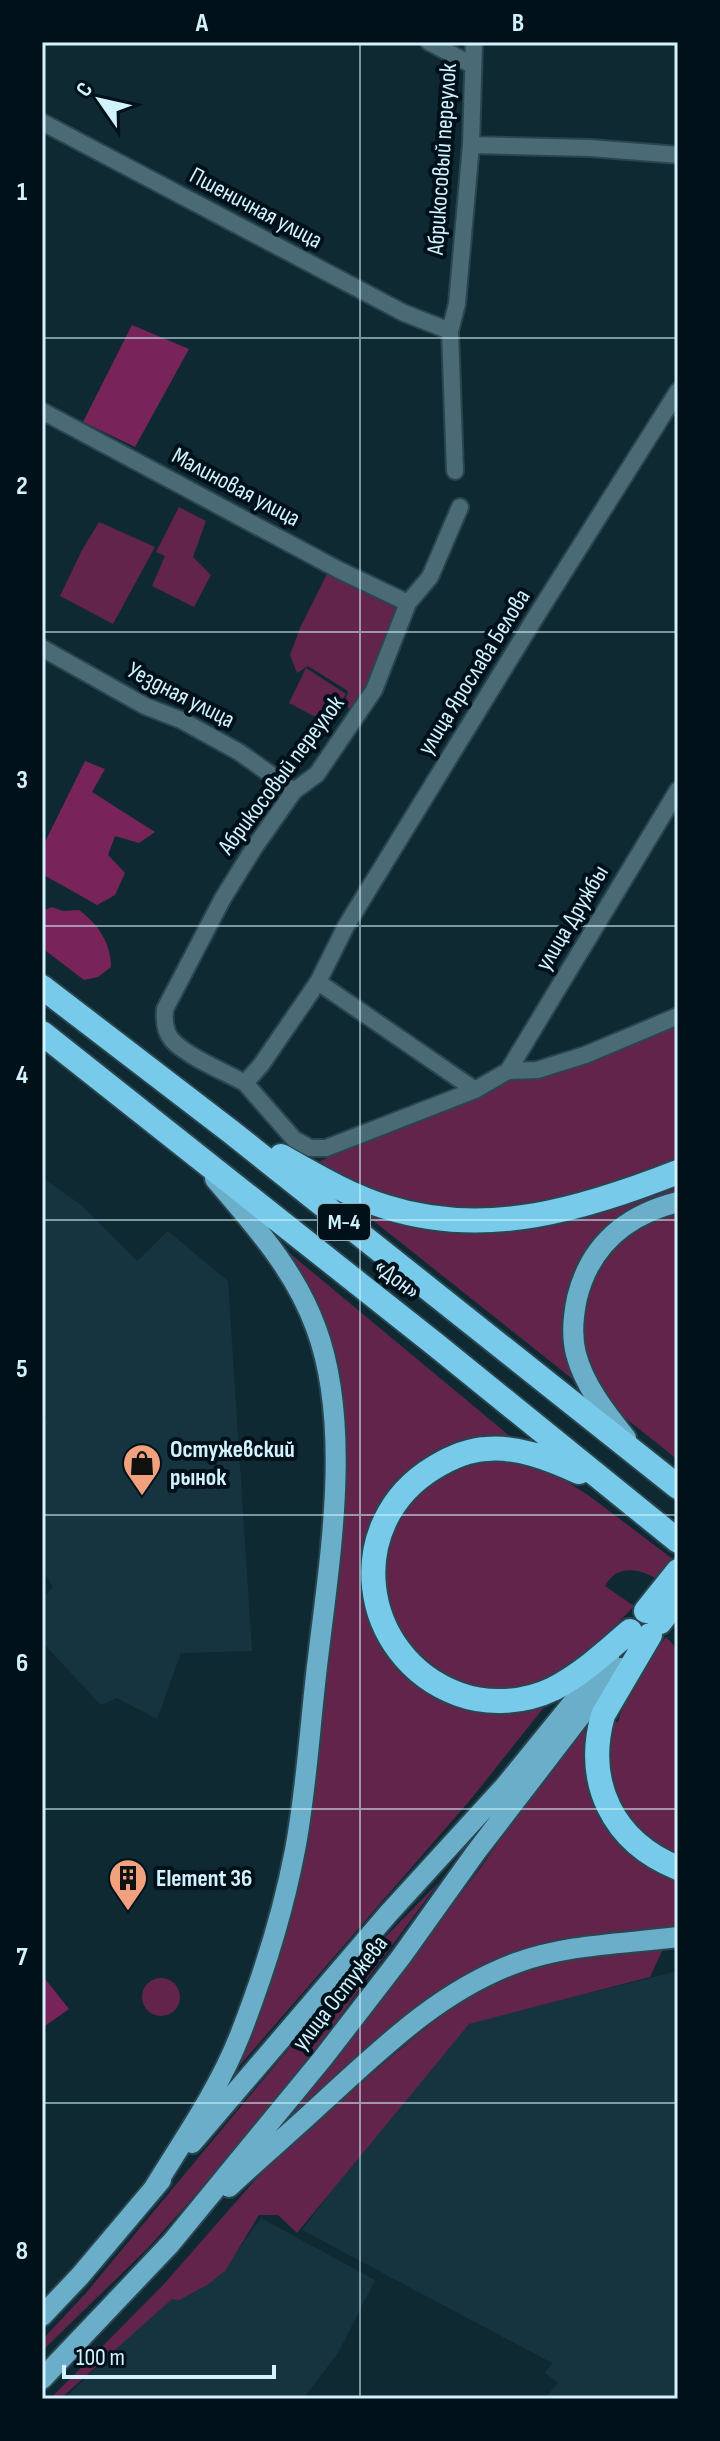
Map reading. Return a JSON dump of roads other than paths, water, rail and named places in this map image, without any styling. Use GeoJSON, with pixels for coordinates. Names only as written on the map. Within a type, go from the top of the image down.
{"type":"FeatureCollection","features":[{"type":"Feature","properties":{"kind":"highway","name":"«Дон»"},"geometry":{"type":"LineString","coordinates":[[42,987],[230,1131],[678,1487]]}},
{"type":"Feature","properties":{"kind":"highway","name":"«Дон»"},"geometry":{"type":"LineString","coordinates":[[42,1033],[678,1541]]}},
{"type":"Feature","properties":{"kind":"highway"},"geometry":{"type":"LineString","coordinates":[[230,1131],[361,1198],[411,1213],[457,1220],[483,1222],[525,1218],[595,1202],[678,1172]]}},
{"type":"Feature","properties":{"kind":"highway"},"geometry":{"type":"LineString","coordinates":[[616,1492],[578,1472],[509,1449],[470,1451],[425,1473],[398,1498],[377,1542],[373,1578],[380,1615],[394,1643],[410,1664],[436,1684],[478,1701],[513,1701],[550,1690],[593,1664],[678,1599]]}},
{"type":"Feature","properties":{"kind":"highway"},"geometry":{"type":"LineString","coordinates":[[678,1571],[647,1625],[603,1715],[596,1761],[602,1793],[622,1828],[646,1852],[678,1868]]}},
{"type":"Feature","properties":{"kind":"main road"},"geometry":{"type":"LineString","coordinates":[[154,2188],[197,2118],[238,2040],[284,1898],[295,1848],[304,1779],[335,1474],[332,1393],[321,1345],[307,1307],[277,1252],[191,1151]]}},
{"type":"Feature","properties":{"kind":"main road"},"geometry":{"type":"LineString","coordinates":[[643,1460],[600,1403],[581,1369],[573,1336],[574,1312],[583,1277],[610,1236],[646,1212],[678,1202]]}},
{"type":"Feature","properties":{"kind":"main road","name":"улица Остужева"},"geometry":{"type":"LineString","coordinates":[[42,2316],[80,2276],[388,1914],[647,1625]]}},
{"type":"Feature","properties":{"kind":"main road","name":"улица Остужева"},"geometry":{"type":"LineString","coordinates":[[42,2379],[171,2243],[323,2058],[647,1625]]}},
{"type":"Feature","properties":{"kind":"main road"},"geometry":{"type":"LineString","coordinates":[[171,2243],[375,2055],[459,1991],[505,1968],[556,1952],[678,1937]]}},
{"type":"Feature","properties":{"kind":"main road"},"geometry":{"type":"LineString","coordinates":[[42,2309],[80,2276]]}},
{"type":"Feature","properties":{"kind":"street"},"geometry":{"type":"LineString","coordinates":[[429,42],[472,65]]}},
{"type":"Feature","properties":{"kind":"street","name":"Абрикосовый переулок"},"geometry":{"type":"LineString","coordinates":[[455,471],[450,331],[457,304],[471,145],[474,42]]}},
{"type":"Feature","properties":{"kind":"street","name":"Пшеничная улица"},"geometry":{"type":"LineString","coordinates":[[42,122],[404,313],[450,331]]}},
{"type":"Feature","properties":{"kind":"street"},"geometry":{"type":"LineString","coordinates":[[471,145],[590,148],[678,155]]}},
{"type":"Feature","properties":{"kind":"street","name":"улица Ярослава Белова"},"geometry":{"type":"LineString","coordinates":[[245,1083],[261,1065],[318,982],[346,926],[678,391]]}},
{"type":"Feature","properties":{"kind":"street","name":"Малиновая улица"},"geometry":{"type":"LineString","coordinates":[[42,411],[339,570],[408,603]]}},
{"type":"Feature","properties":{"kind":"street","name":"Абрикосовый переулок"},"geometry":{"type":"LineString","coordinates":[[245,1083],[170,1039],[164,1018],[176,984],[223,898],[294,791],[317,774],[374,690],[408,603],[430,577],[460,507]]}},
{"type":"Feature","properties":{"kind":"street","name":"Уездная улица"},"geometry":{"type":"LineString","coordinates":[[42,648],[145,706],[181,720],[239,752],[294,791]]}},
{"type":"Feature","properties":{"kind":"street","name":"улица Дружбы"},"geometry":{"type":"LineString","coordinates":[[508,1071],[678,790]]}},
{"type":"Feature","properties":{"kind":"street"},"geometry":{"type":"LineString","coordinates":[[318,982],[475,1090]]}},
{"type":"Feature","properties":{"kind":"street"},"geometry":{"type":"LineString","coordinates":[[245,1083],[299,1143],[310,1148],[326,1148],[475,1090],[508,1071],[537,1070],[571,1060],[678,1016]]}},
{"type":"Feature","properties":{"kind":"place","name":"Остужевский рынок"},"geometry":{"type":"Point","coordinates":[142,1497]}},
{"type":"Feature","properties":{"kind":"place","name":"Element 36"},"geometry":{"type":"Point","coordinates":[128,1912]}}]}
